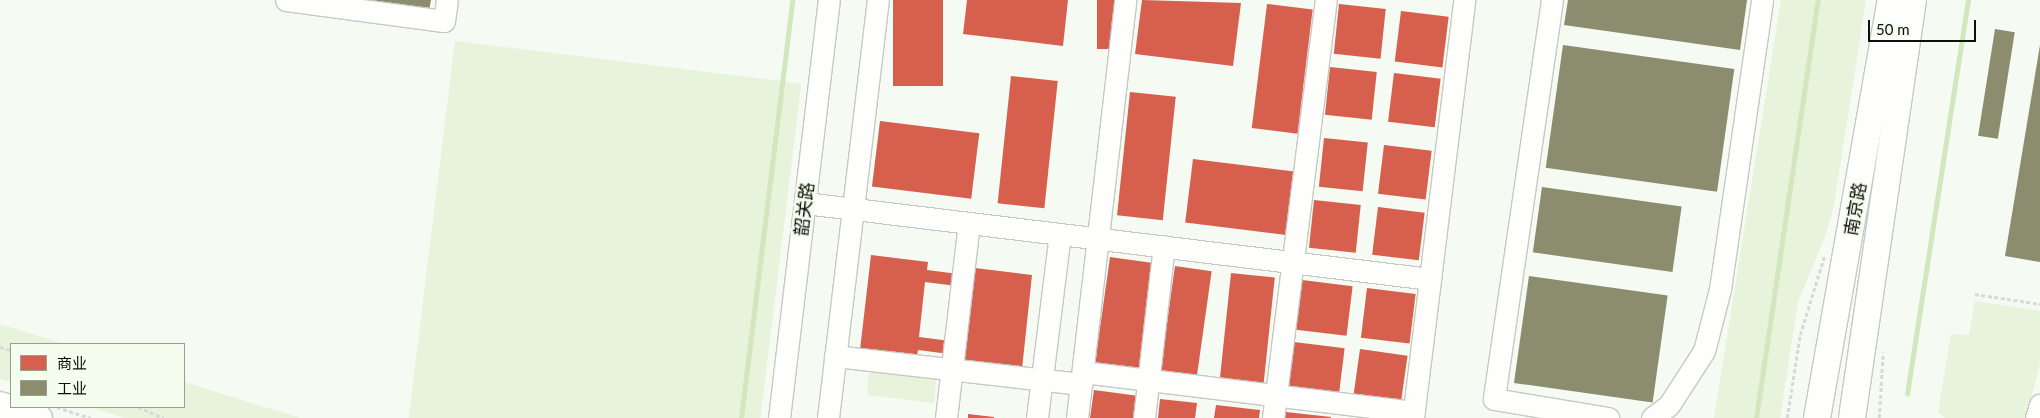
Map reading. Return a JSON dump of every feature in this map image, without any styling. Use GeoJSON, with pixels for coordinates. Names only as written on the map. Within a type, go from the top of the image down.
{"type":"FeatureCollection","features":[{"type":"Feature","properties":{"kind":"main road","name":"南京路"},"geometry":{"type":"LineString","coordinates":[[1817,418],[1891,0]]}},
{"type":"Feature","properties":{"kind":"main road","name":"南京路"},"geometry":{"type":"LineString","coordinates":[[1852,418],[1914,0]]}},
{"type":"Feature","properties":{"kind":"main road"},"geometry":{"type":"LineString","coordinates":[[0,405],[39,418]]}},
{"type":"Feature","properties":{"kind":"street"},"geometry":{"type":"LineString","coordinates":[[286,0],[444,20],[447,0]]}},
{"type":"Feature","properties":{"kind":"street","name":"韶关路"},"geometry":{"type":"LineString","coordinates":[[779,418],[829,0]]}},
{"type":"Feature","properties":{"kind":"street"},"geometry":{"type":"LineString","coordinates":[[828,418],[878,0]]}},
{"type":"Feature","properties":{"kind":"street"},"geometry":{"type":"LineString","coordinates":[[1077,418],[1125,0]]}},
{"type":"Feature","properties":{"kind":"street"},"geometry":{"type":"LineString","coordinates":[[1273,418],[1326,0]]}},
{"type":"Feature","properties":{"kind":"street"},"geometry":{"type":"LineString","coordinates":[[835,356],[1042,380],[1082,378],[1149,380],[1276,395],[1413,415],[1464,0]]}},
{"type":"Feature","properties":{"kind":"street"},"geometry":{"type":"LineString","coordinates":[[1552,0],[1494,398],[1608,418]]}},
{"type":"Feature","properties":{"kind":"street"},"geometry":{"type":"LineString","coordinates":[[1652,418],[1669,406],[1695,368],[1706,342],[1720,289],[1762,0]]}},
{"type":"Feature","properties":{"kind":"street"},"geometry":{"type":"LineString","coordinates":[[805,203],[1430,279]]}},
{"type":"Feature","properties":{"kind":"street"},"geometry":{"type":"LineString","coordinates":[[946,418],[969,223]]}},
{"type":"Feature","properties":{"kind":"street"},"geometry":{"type":"LineString","coordinates":[[1037,418],[1060,234]]}},
{"type":"Feature","properties":{"kind":"street"},"geometry":{"type":"LineString","coordinates":[[1144,418],[1164,246]]}},
{"type":"Feature","properties":{"kind":"street"},"geometry":{"type":"LineString","coordinates":[[2036,418],[2040,405]]}},
{"type":"Feature","properties":{"kind":"path"},"geometry":{"type":"LineString","coordinates":[[1787,418],[1800,336],[1825,253]]}},
{"type":"Feature","properties":{"kind":"path"},"geometry":{"type":"LineString","coordinates":[[1975,294],[2040,304]]}},
{"type":"Feature","properties":{"kind":"path"},"geometry":{"type":"LineString","coordinates":[[60,408],[91,418]]}},
{"type":"Feature","properties":{"kind":"path"},"geometry":{"type":"LineString","coordinates":[[140,408],[164,418]]}},
{"type":"Feature","properties":{"kind":"green space"},"geometry":{"type":"Polygon","coordinates":[[[1781,0],[1866,0],[1834,205],[1825,237],[1798,302],[1780,418],[1714,418],[1781,0]]]}},
{"type":"Feature","properties":{"kind":"green space"},"geometry":{"type":"Polygon","coordinates":[[[455,41],[801,84],[760,418],[409,418],[455,41]]]}},
{"type":"Feature","properties":{"kind":"green space"},"geometry":{"type":"Polygon","coordinates":[[[1975,301],[2040,311],[2040,363],[2026,418],[1945,418],[1938,412],[1951,334],[1969,335],[1975,301]]]}},
{"type":"Feature","properties":{"kind":"green space"},"geometry":{"type":"Polygon","coordinates":[[[0,324],[61,343],[10,343],[10,382],[0,379],[0,324]]]}},
{"type":"Feature","properties":{"kind":"green space"},"geometry":{"type":"Polygon","coordinates":[[[873,369],[934,377],[936,379],[934,403],[867,395],[868,376],[873,369]]]}},
{"type":"Feature","properties":{"kind":"green space"},"geometry":{"type":"Polygon","coordinates":[[[185,382],[300,418],[125,418],[92,408],[185,408],[185,382]]]}},
{"type":"Feature","properties":{"kind":"building: 商业"},"geometry":{"type":"Polygon","coordinates":[[[893,0],[943,0],[943,86],[893,86],[893,0]]]}},
{"type":"Feature","properties":{"kind":"building: 商业"},"geometry":{"type":"Polygon","coordinates":[[[967,0],[1068,0],[1063,46],[963,34],[967,0]]]}},
{"type":"Feature","properties":{"kind":"building: 商业"},"geometry":{"type":"Polygon","coordinates":[[[1097,0],[1122,0],[1122,49],[1097,49],[1097,0]]]}},
{"type":"Feature","properties":{"kind":"building: 商业"},"geometry":{"type":"Polygon","coordinates":[[[1142,0],[1241,3],[1233,66],[1135,54],[1142,0]]]}},
{"type":"Feature","properties":{"kind":"building: 商业"},"geometry":{"type":"Polygon","coordinates":[[[1267,4],[1313,10],[1297,134],[1252,128],[1267,4]]]}},
{"type":"Feature","properties":{"kind":"building: 商业"},"geometry":{"type":"Polygon","coordinates":[[[1339,4],[1386,9],[1381,59],[1334,54],[1339,4]]]}},
{"type":"Feature","properties":{"kind":"building: 商业"},"geometry":{"type":"Polygon","coordinates":[[[1401,11],[1449,17],[1442,67],[1395,62],[1401,11]]]}},
{"type":"Feature","properties":{"kind":"building: 商业"},"geometry":{"type":"Polygon","coordinates":[[[1330,67],[1377,72],[1372,120],[1325,115],[1330,67]]]}},
{"type":"Feature","properties":{"kind":"building: 商业"},"geometry":{"type":"Polygon","coordinates":[[[1394,73],[1441,79],[1435,127],[1388,122],[1394,73]]]}},
{"type":"Feature","properties":{"kind":"building: 商业"},"geometry":{"type":"Polygon","coordinates":[[[1011,76],[1058,81],[1044,208],[998,203],[1011,76]]]}},
{"type":"Feature","properties":{"kind":"building: 商业"},"geometry":{"type":"Polygon","coordinates":[[[1130,92],[1176,97],[1163,220],[1117,215],[1130,92]]]}},
{"type":"Feature","properties":{"kind":"building: 商业"},"geometry":{"type":"Polygon","coordinates":[[[880,121],[979,133],[971,199],[872,187],[880,121]]]}},
{"type":"Feature","properties":{"kind":"building: 商业"},"geometry":{"type":"Polygon","coordinates":[[[1324,138],[1368,143],[1363,191],[1319,187],[1324,138]]]}},
{"type":"Feature","properties":{"kind":"building: 商业"},"geometry":{"type":"Polygon","coordinates":[[[1384,145],[1432,151],[1426,199],[1378,194],[1384,145]]]}},
{"type":"Feature","properties":{"kind":"building: 商业"},"geometry":{"type":"Polygon","coordinates":[[[1193,159],[1294,171],[1286,235],[1185,223],[1193,159]]]}},
{"type":"Feature","properties":{"kind":"building: 商业"},"geometry":{"type":"Polygon","coordinates":[[[1314,200],[1361,205],[1356,253],[1309,248],[1314,200]]]}},
{"type":"Feature","properties":{"kind":"building: 商业"},"geometry":{"type":"Polygon","coordinates":[[[1378,207],[1425,213],[1419,260],[1372,255],[1378,207]]]}},
{"type":"Feature","properties":{"kind":"building: 商业"},"geometry":{"type":"Polygon","coordinates":[[[871,255],[928,262],[927,270],[974,276],[975,268],[1032,275],[1022,369],[964,362],[965,356],[918,350],[917,356],[860,350],[871,255]],[[925,282],[919,337],[966,343],[972,288],[925,282]]]}},
{"type":"Feature","properties":{"kind":"building: 商业"},"geometry":{"type":"Polygon","coordinates":[[[1110,257],[1155,263],[1139,373],[1095,367],[1110,257]]]}},
{"type":"Feature","properties":{"kind":"building: 商业"},"geometry":{"type":"Polygon","coordinates":[[[1175,266],[1212,271],[1196,380],[1160,375],[1175,266]]]}},
{"type":"Feature","properties":{"kind":"building: 商业"},"geometry":{"type":"Polygon","coordinates":[[[1231,273],[1275,278],[1263,387],[1220,382],[1231,273]]]}},
{"type":"Feature","properties":{"kind":"building: 商业"},"geometry":{"type":"Polygon","coordinates":[[[1302,280],[1353,286],[1347,336],[1296,330],[1302,280]]]}},
{"type":"Feature","properties":{"kind":"building: 商业"},"geometry":{"type":"Polygon","coordinates":[[[1367,288],[1416,294],[1410,344],[1361,338],[1367,288]]]}},
{"type":"Feature","properties":{"kind":"building: 商业"},"geometry":{"type":"Polygon","coordinates":[[[1294,342],[1345,348],[1338,399],[1288,393],[1294,342]]]}},
{"type":"Feature","properties":{"kind":"building: 商业"},"geometry":{"type":"Polygon","coordinates":[[[1360,349],[1408,356],[1400,406],[1353,400],[1360,349]]]}},
{"type":"Feature","properties":{"kind":"building: 商业"},"geometry":{"type":"Polygon","coordinates":[[[1094,390],[1139,396],[1136,418],[1090,418],[1094,390]]]}},
{"type":"Feature","properties":{"kind":"building: 商业"},"geometry":{"type":"Polygon","coordinates":[[[1160,399],[1197,403],[1195,418],[1158,418],[1160,399]]]}},
{"type":"Feature","properties":{"kind":"building: 商业"},"geometry":{"type":"Polygon","coordinates":[[[1216,405],[1260,410],[1259,418],[1214,418],[1216,405]]]}},
{"type":"Feature","properties":{"kind":"building: 商业"},"geometry":{"type":"Polygon","coordinates":[[[1286,412],[1331,417],[1331,418],[1285,418],[1286,412]]]}},
{"type":"Feature","properties":{"kind":"building: 商业"},"geometry":{"type":"Polygon","coordinates":[[[968,414],[994,417],[994,418],[968,418],[968,414]]]}},
{"type":"Feature","properties":{"kind":"building: 工业"},"geometry":{"type":"Polygon","coordinates":[[[358,0],[431,0],[429,11],[358,0]]]}},
{"type":"Feature","properties":{"kind":"building: 工业"},"geometry":{"type":"Polygon","coordinates":[[[1568,0],[1747,0],[1740,50],[1564,25],[1568,0]]]}},
{"type":"Feature","properties":{"kind":"building: 工业"},"geometry":{"type":"Polygon","coordinates":[[[1995,29],[2015,32],[1998,139],[1978,136],[1995,29]]]}},
{"type":"Feature","properties":{"kind":"building: 工业"},"geometry":{"type":"Polygon","coordinates":[[[1563,45],[1734,69],[1717,192],[1546,168],[1563,45]]]}},
{"type":"Feature","properties":{"kind":"building: 工业"},"geometry":{"type":"Polygon","coordinates":[[[2040,45],[2040,262],[2005,256],[2040,45]]]}},
{"type":"Feature","properties":{"kind":"building: 工业"},"geometry":{"type":"Polygon","coordinates":[[[1542,187],[1682,207],[1672,272],[1533,252],[1542,187]]]}},
{"type":"Feature","properties":{"kind":"building: 工业"},"geometry":{"type":"Polygon","coordinates":[[[1529,276],[1668,295],[1653,402],[1514,383],[1529,276]]]}},
{"type":"Feature","properties":{"kind":"waterway"},"geometry":{"type":"LineString","coordinates":[[741,418],[792,0]]}},
{"type":"Feature","properties":{"kind":"waterway"},"geometry":{"type":"LineString","coordinates":[[1756,418],[1818,0]]}},
{"type":"Feature","properties":{"kind":"waterway"},"geometry":{"type":"LineString","coordinates":[[1907,394],[1968,0]]}}]}
